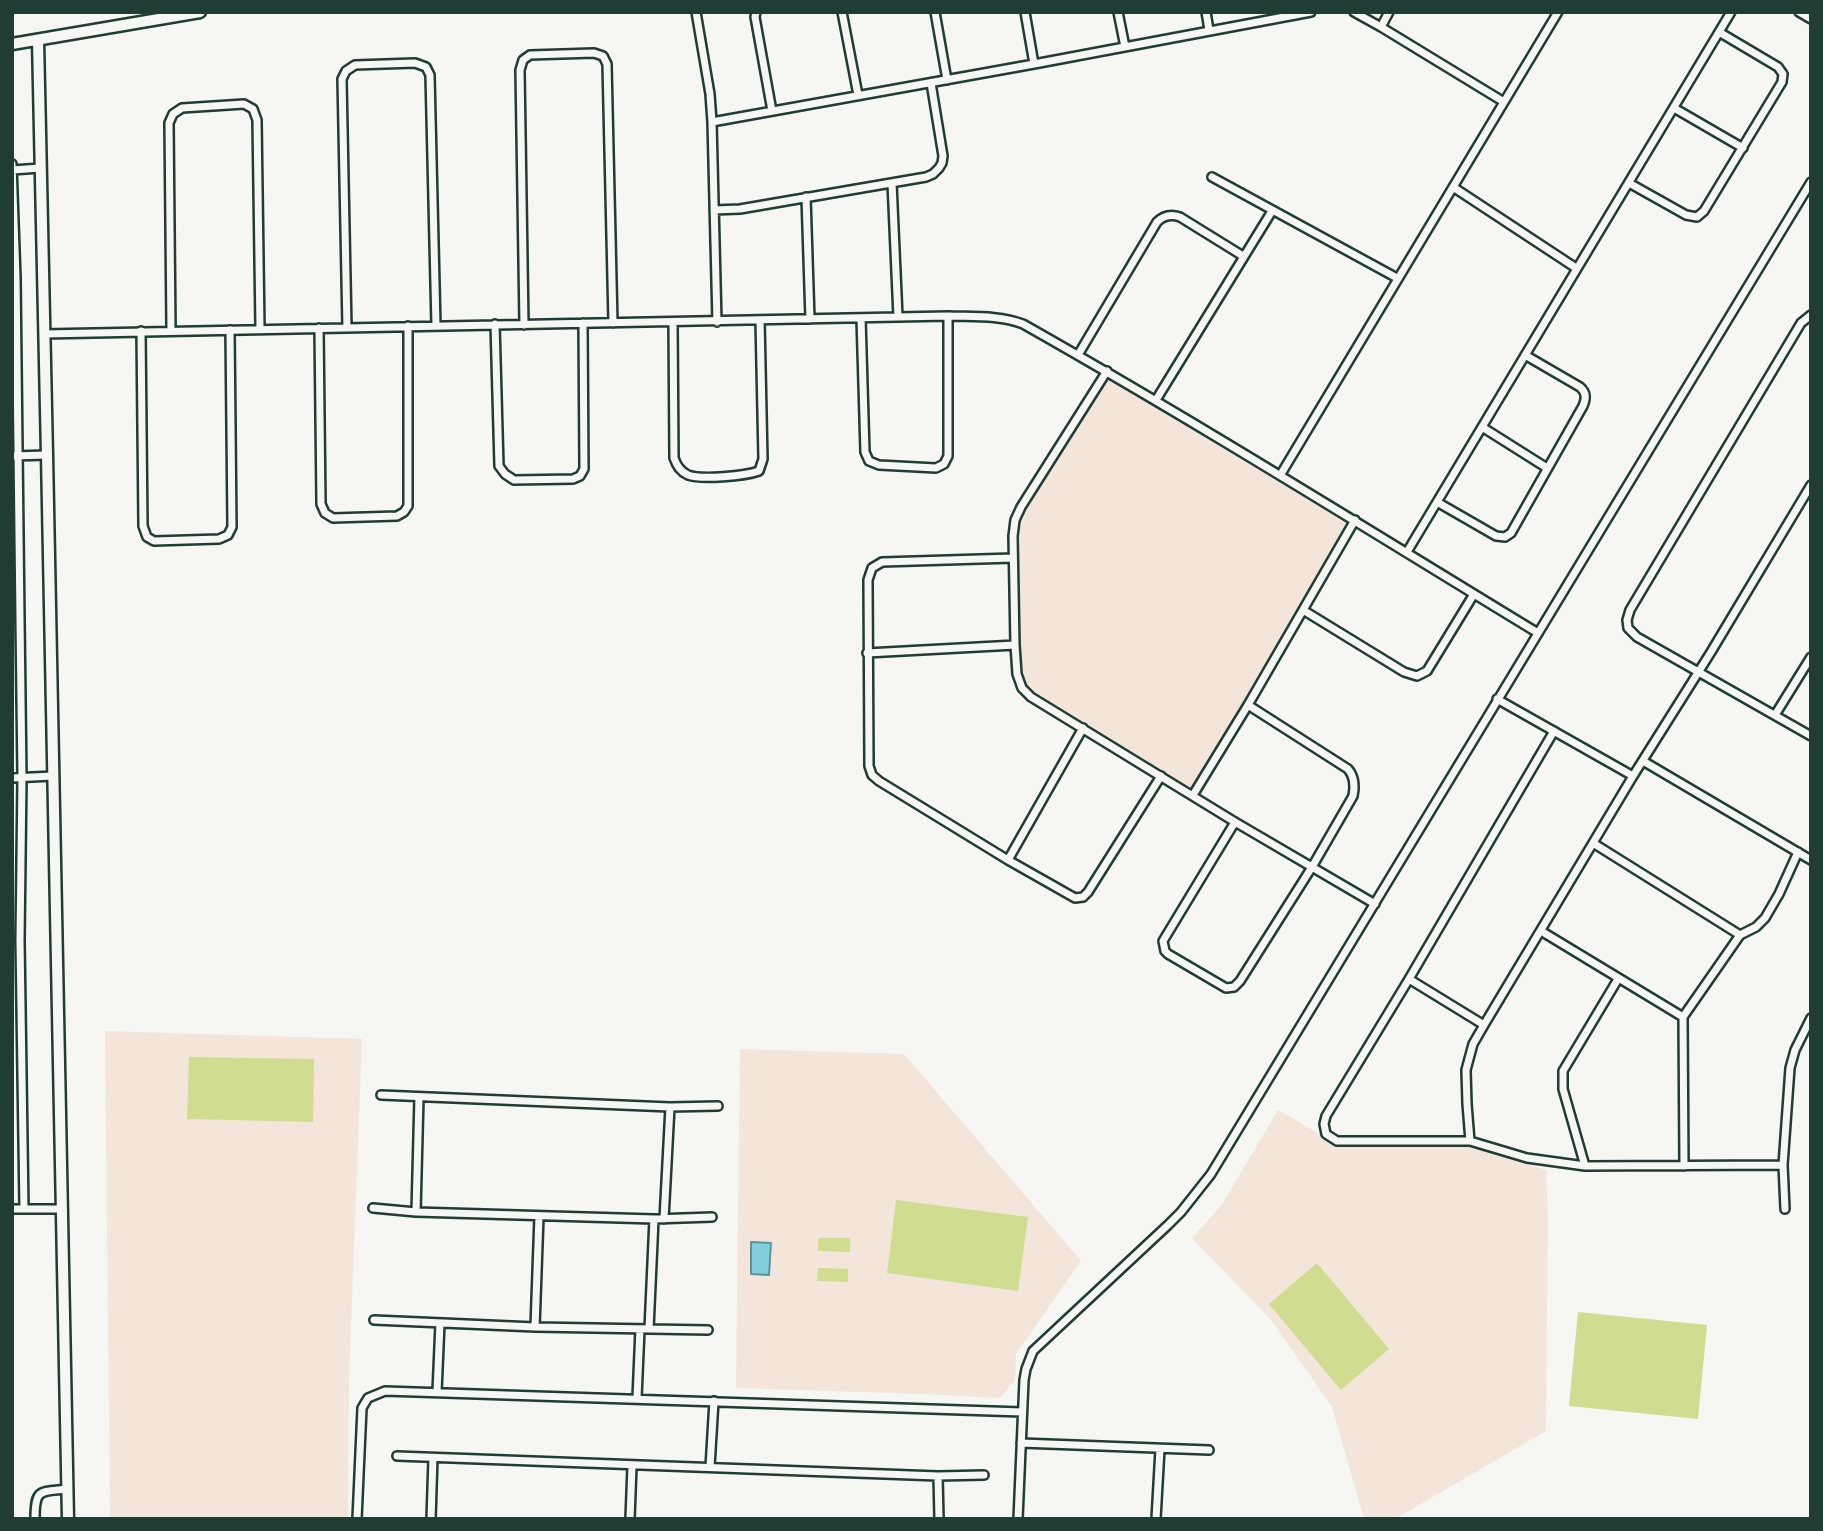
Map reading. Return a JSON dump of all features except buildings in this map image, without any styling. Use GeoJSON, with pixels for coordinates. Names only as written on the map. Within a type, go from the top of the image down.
{"type":"FeatureCollection","features":[{"type":"Feature","properties":{"kind":"street"},"geometry":{"type":"LineString","coordinates":[[12,44],[160,16],[200,12]]}},
{"type":"Feature","properties":{"kind":"street"},"geometry":{"type":"LineString","coordinates":[[696,12],[712,122],[718,321]]}},
{"type":"Feature","properties":{"kind":"street"},"geometry":{"type":"LineString","coordinates":[[756,12],[772,111]]}},
{"type":"Feature","properties":{"kind":"street"},"geometry":{"type":"LineString","coordinates":[[842,12],[858,95]]}},
{"type":"Feature","properties":{"kind":"street"},"geometry":{"type":"LineString","coordinates":[[936,12],[947,80]]}},
{"type":"Feature","properties":{"kind":"street"},"geometry":{"type":"LineString","coordinates":[[1025,12],[1034,64]]}},
{"type":"Feature","properties":{"kind":"street"},"geometry":{"type":"LineString","coordinates":[[1118,12],[1125,47]]}},
{"type":"Feature","properties":{"kind":"street"},"geometry":{"type":"LineString","coordinates":[[1206,12],[1209,30]]}},
{"type":"Feature","properties":{"kind":"street"},"geometry":{"type":"LineString","coordinates":[[712,122],[1311,12]]}},
{"type":"Feature","properties":{"kind":"street"},"geometry":{"type":"LineString","coordinates":[[1354,12],[1504,102]]}},
{"type":"Feature","properties":{"kind":"street"},"geometry":{"type":"LineString","coordinates":[[1381,27],[1389,12]]}},
{"type":"Feature","properties":{"kind":"street"},"geometry":{"type":"LineString","coordinates":[[1281,474],[1558,12]]}},
{"type":"Feature","properties":{"kind":"street"},"geometry":{"type":"LineString","coordinates":[[1407,552],[1731,12]]}},
{"type":"Feature","properties":{"kind":"street"},"geometry":{"type":"LineString","coordinates":[[1799,12],[1811,19]]}},
{"type":"Feature","properties":{"kind":"street"},"geometry":{"type":"LineString","coordinates":[[1629,183],[1689,217],[1697,217],[1704,211],[1743,148],[1782,82],[1783,74],[1778,67],[1719,32]]}},
{"type":"Feature","properties":{"kind":"street"},"geometry":{"type":"LineString","coordinates":[[38,40],[68,1519]]}},
{"type":"Feature","properties":{"kind":"street"},"geometry":{"type":"LineString","coordinates":[[524,325],[520,70],[523,60],[530,55],[594,53],[603,56],[607,64],[613,323]]}},
{"type":"Feature","properties":{"kind":"street"},"geometry":{"type":"LineString","coordinates":[[347,328],[342,79],[346,71],[355,65],[415,63],[426,67],[430,75],[436,326]]}},
{"type":"Feature","properties":{"kind":"street"},"geometry":{"type":"LineString","coordinates":[[715,210],[740,209],[933,174],[942,163],[943,156],[931,83]]}},
{"type":"Feature","properties":{"kind":"street"},"geometry":{"type":"LineString","coordinates":[[171,330],[169,123],[173,114],[182,108],[244,104],[253,109],[257,120],[260,329]]}},
{"type":"Feature","properties":{"kind":"street"},"geometry":{"type":"LineString","coordinates":[[1674,108],[1743,148]]}},
{"type":"Feature","properties":{"kind":"street"},"geometry":{"type":"LineString","coordinates":[[12,164],[22,778],[16,940],[24,1209]]}},
{"type":"Feature","properties":{"kind":"street"},"geometry":{"type":"LineString","coordinates":[[13,170],[41,168]]}},
{"type":"Feature","properties":{"kind":"street"},"geometry":{"type":"LineString","coordinates":[[1212,177],[1397,278]]}},
{"type":"Feature","properties":{"kind":"street"},"geometry":{"type":"LineString","coordinates":[[1018,1519],[1024,1380],[1033,1351],[1168,1225],[1211,1174],[1811,182]]}},
{"type":"Feature","properties":{"kind":"street"},"geometry":{"type":"LineString","coordinates":[[892,183],[898,317]]}},
{"type":"Feature","properties":{"kind":"street"},"geometry":{"type":"LineString","coordinates":[[1453,187],[1576,268]]}},
{"type":"Feature","properties":{"kind":"street"},"geometry":{"type":"LineString","coordinates":[[806,197],[810,319]]}},
{"type":"Feature","properties":{"kind":"street"},"geometry":{"type":"LineString","coordinates":[[1156,400],[1272,211]]}},
{"type":"Feature","properties":{"kind":"street"},"geometry":{"type":"LineString","coordinates":[[1078,355],[1157,222],[1162,218],[1173,215],[1180,217],[1243,256]]}},
{"type":"Feature","properties":{"kind":"street"},"geometry":{"type":"LineString","coordinates":[[1811,315],[1801,323],[1628,616],[1628,628],[1634,634],[1811,736]]}},
{"type":"Feature","properties":{"kind":"street"},"geometry":{"type":"LineString","coordinates":[[44,334],[948,316],[1011,319],[1107,371],[1281,474],[1538,633]]}},
{"type":"Feature","properties":{"kind":"street"},"geometry":{"type":"LineString","coordinates":[[861,318],[865,452],[870,461],[879,465],[936,468],[944,464],[948,456],[948,316]]}},
{"type":"Feature","properties":{"kind":"street"},"geometry":{"type":"LineString","coordinates":[[673,322],[674,458],[685,474],[695,477],[748,475],[759,471],[763,459],[760,320]]}},
{"type":"Feature","properties":{"kind":"street"},"geometry":{"type":"LineString","coordinates":[[495,324],[499,466],[514,480],[573,479],[580,476],[584,469],[583,323]]}},
{"type":"Feature","properties":{"kind":"street"},"geometry":{"type":"LineString","coordinates":[[319,328],[321,504],[325,513],[333,518],[397,516],[408,506],[408,326]]}},
{"type":"Feature","properties":{"kind":"street"},"geometry":{"type":"LineString","coordinates":[[141,331],[143,526],[147,537],[154,541],[219,539],[228,535],[232,527],[230,330]]}},
{"type":"Feature","properties":{"kind":"street"},"geometry":{"type":"LineString","coordinates":[[1437,502],[1496,536],[1506,537],[1511,533],[1583,406],[1586,395],[1580,387],[1525,355]]}},
{"type":"Feature","properties":{"kind":"street"},"geometry":{"type":"LineString","coordinates":[[1107,371],[1021,506],[1015,520],[1015,645],[1017,674],[1022,688],[1031,697],[1235,822],[1375,904]]}},
{"type":"Feature","properties":{"kind":"street"},"geometry":{"type":"LineString","coordinates":[[1482,427],[1548,468]]}},
{"type":"Feature","properties":{"kind":"street"},"geometry":{"type":"LineString","coordinates":[[15,456],[47,455]]}},
{"type":"Feature","properties":{"kind":"street"},"geometry":{"type":"LineString","coordinates":[[1470,1141],[1466,1070],[1474,1044],[1633,776],[1811,485]]}},
{"type":"Feature","properties":{"kind":"street"},"geometry":{"type":"LineString","coordinates":[[1193,795],[1355,520]]}},
{"type":"Feature","properties":{"kind":"street"},"geometry":{"type":"LineString","coordinates":[[1013,558],[882,562],[872,568],[867,580],[869,766],[872,775],[1072,897],[1083,897],[1088,892],[1161,776]]}},
{"type":"Feature","properties":{"kind":"street"},"geometry":{"type":"LineString","coordinates":[[1303,610],[1404,672],[1417,676],[1427,671],[1475,594]]}},
{"type":"Feature","properties":{"kind":"street"},"geometry":{"type":"LineString","coordinates":[[867,653],[1015,645]]}},
{"type":"Feature","properties":{"kind":"street"},"geometry":{"type":"LineString","coordinates":[[1775,715],[1811,657]]}},
{"type":"Feature","properties":{"kind":"street"},"geometry":{"type":"LineString","coordinates":[[1497,699],[1633,776]]}},
{"type":"Feature","properties":{"kind":"street"},"geometry":{"type":"LineString","coordinates":[[1235,822],[1163,941],[1165,951],[1172,957],[1226,988],[1234,987],[1240,981],[1353,796],[1353,777],[1348,769],[1248,705]]}},
{"type":"Feature","properties":{"kind":"street"},"geometry":{"type":"LineString","coordinates":[[1008,860],[1083,728]]}},
{"type":"Feature","properties":{"kind":"street"},"geometry":{"type":"LineString","coordinates":[[1554,731],[1326,1116],[1324,1131],[1328,1137],[1337,1141],[1470,1141],[1527,1158],[1585,1166],[1783,1165]]}},
{"type":"Feature","properties":{"kind":"street"},"geometry":{"type":"LineString","coordinates":[[1643,761],[1811,860]]}},
{"type":"Feature","properties":{"kind":"street"},"geometry":{"type":"LineString","coordinates":[[12,778],[53,776]]}},
{"type":"Feature","properties":{"kind":"street"},"geometry":{"type":"LineString","coordinates":[[1593,843],[1741,935]]}},
{"type":"Feature","properties":{"kind":"street"},"geometry":{"type":"LineString","coordinates":[[1684,1166],[1683,1017],[1741,935],[1756,927],[1765,918],[1798,852]]}},
{"type":"Feature","properties":{"kind":"street"},"geometry":{"type":"LineString","coordinates":[[1541,931],[1683,1017]]}},
{"type":"Feature","properties":{"kind":"street"},"geometry":{"type":"LineString","coordinates":[[1409,979],[1484,1025]]}},
{"type":"Feature","properties":{"kind":"street"},"geometry":{"type":"LineString","coordinates":[[1585,1166],[1564,1093],[1563,1071],[1618,979]]}},
{"type":"Feature","properties":{"kind":"street"},"geometry":{"type":"LineString","coordinates":[[1785,1209],[1783,1165],[1790,1068],[1795,1050],[1811,1018]]}},
{"type":"Feature","properties":{"kind":"street"},"geometry":{"type":"LineString","coordinates":[[381,1096],[670,1107],[718,1106]]}},
{"type":"Feature","properties":{"kind":"street"},"geometry":{"type":"LineString","coordinates":[[416,1212],[419,1097]]}},
{"type":"Feature","properties":{"kind":"street"},"geometry":{"type":"LineString","coordinates":[[664,1219],[670,1107]]}},
{"type":"Feature","properties":{"kind":"street"},"geometry":{"type":"LineString","coordinates":[[373,1208],[539,1216],[654,1219],[712,1217]]}},
{"type":"Feature","properties":{"kind":"street"},"geometry":{"type":"LineString","coordinates":[[12,1209],[61,1209]]}},
{"type":"Feature","properties":{"kind":"street"},"geometry":{"type":"LineString","coordinates":[[535,1327],[539,1216]]}},
{"type":"Feature","properties":{"kind":"street"},"geometry":{"type":"LineString","coordinates":[[649,1329],[654,1219]]}},
{"type":"Feature","properties":{"kind":"street"},"geometry":{"type":"LineString","coordinates":[[374,1320],[535,1327],[708,1330]]}},
{"type":"Feature","properties":{"kind":"street"},"geometry":{"type":"LineString","coordinates":[[437,1392],[440,1323]]}},
{"type":"Feature","properties":{"kind":"street"},"geometry":{"type":"LineString","coordinates":[[637,1398],[640,1329]]}},
{"type":"Feature","properties":{"kind":"street"},"geometry":{"type":"LineString","coordinates":[[357,1519],[362,1408],[368,1398],[385,1391],[1023,1412]]}},
{"type":"Feature","properties":{"kind":"street"},"geometry":{"type":"LineString","coordinates":[[710,1467],[714,1401]]}},
{"type":"Feature","properties":{"kind":"street"},"geometry":{"type":"LineString","coordinates":[[1021,1443],[1209,1450]]}},
{"type":"Feature","properties":{"kind":"street"},"geometry":{"type":"LineString","coordinates":[[1156,1519],[1160,1449]]}},
{"type":"Feature","properties":{"kind":"street"},"geometry":{"type":"LineString","coordinates":[[397,1457],[938,1476],[984,1475]]}},
{"type":"Feature","properties":{"kind":"street"},"geometry":{"type":"LineString","coordinates":[[431,1519],[433,1458]]}},
{"type":"Feature","properties":{"kind":"street"},"geometry":{"type":"LineString","coordinates":[[630,1519],[632,1466]]}},
{"type":"Feature","properties":{"kind":"street"},"geometry":{"type":"LineString","coordinates":[[938,1476],[939,1519]]}},
{"type":"Feature","properties":{"kind":"street"},"geometry":{"type":"LineString","coordinates":[[35,1519],[38,1495],[43,1491],[67,1489]]}},
{"type":"Feature","properties":{"kind":"shaded area"},"geometry":{"type":"Polygon","coordinates":[[[1107,371],[1355,520],[1193,795],[1031,697],[1017,674],[1013,536],[1021,507],[1107,371]]]}},
{"type":"Feature","properties":{"kind":"shaded area"},"geometry":{"type":"Polygon","coordinates":[[[105,1031],[362,1039],[349,1377],[348,1519],[110,1519],[105,1031]]]}},
{"type":"Feature","properties":{"kind":"shaded area"},"geometry":{"type":"Polygon","coordinates":[[[740,1049],[904,1054],[1081,1261],[1016,1354],[1015,1380],[1002,1396],[997,1398],[736,1388],[740,1049]]]}},
{"type":"Feature","properties":{"kind":"shaded area"},"geometry":{"type":"Polygon","coordinates":[[[1278,1110],[1342,1147],[1475,1147],[1546,1170],[1546,1431],[1395,1519],[1364,1519],[1332,1407],[1272,1321],[1192,1238],[1221,1206],[1278,1110]]]}},
{"type":"Feature","properties":{"kind":"green space"},"geometry":{"type":"Polygon","coordinates":[[[189,1057],[314,1059],[313,1122],[187,1119],[189,1057]]]}},
{"type":"Feature","properties":{"kind":"green space"},"geometry":{"type":"Polygon","coordinates":[[[896,1200],[1028,1217],[1018,1291],[887,1273],[896,1200]]]}},
{"type":"Feature","properties":{"kind":"green space"},"geometry":{"type":"Polygon","coordinates":[[[818,1238],[850,1238],[850,1252],[818,1251],[818,1238]]]}},
{"type":"Feature","properties":{"kind":"green space"},"geometry":{"type":"Polygon","coordinates":[[[1317,1263],[1389,1349],[1341,1390],[1269,1304],[1317,1263]]]}},
{"type":"Feature","properties":{"kind":"green space"},"geometry":{"type":"Polygon","coordinates":[[[818,1268],[848,1269],[848,1282],[817,1281],[818,1268]]]}},
{"type":"Feature","properties":{"kind":"green space"},"geometry":{"type":"Polygon","coordinates":[[[1578,1312],[1707,1325],[1698,1419],[1569,1406],[1578,1312]]]}},
{"type":"Feature","properties":{"kind":"water"},"geometry":{"type":"Polygon","coordinates":[[[751,1242],[771,1243],[769,1275],[751,1274],[751,1242]]]}}]}
